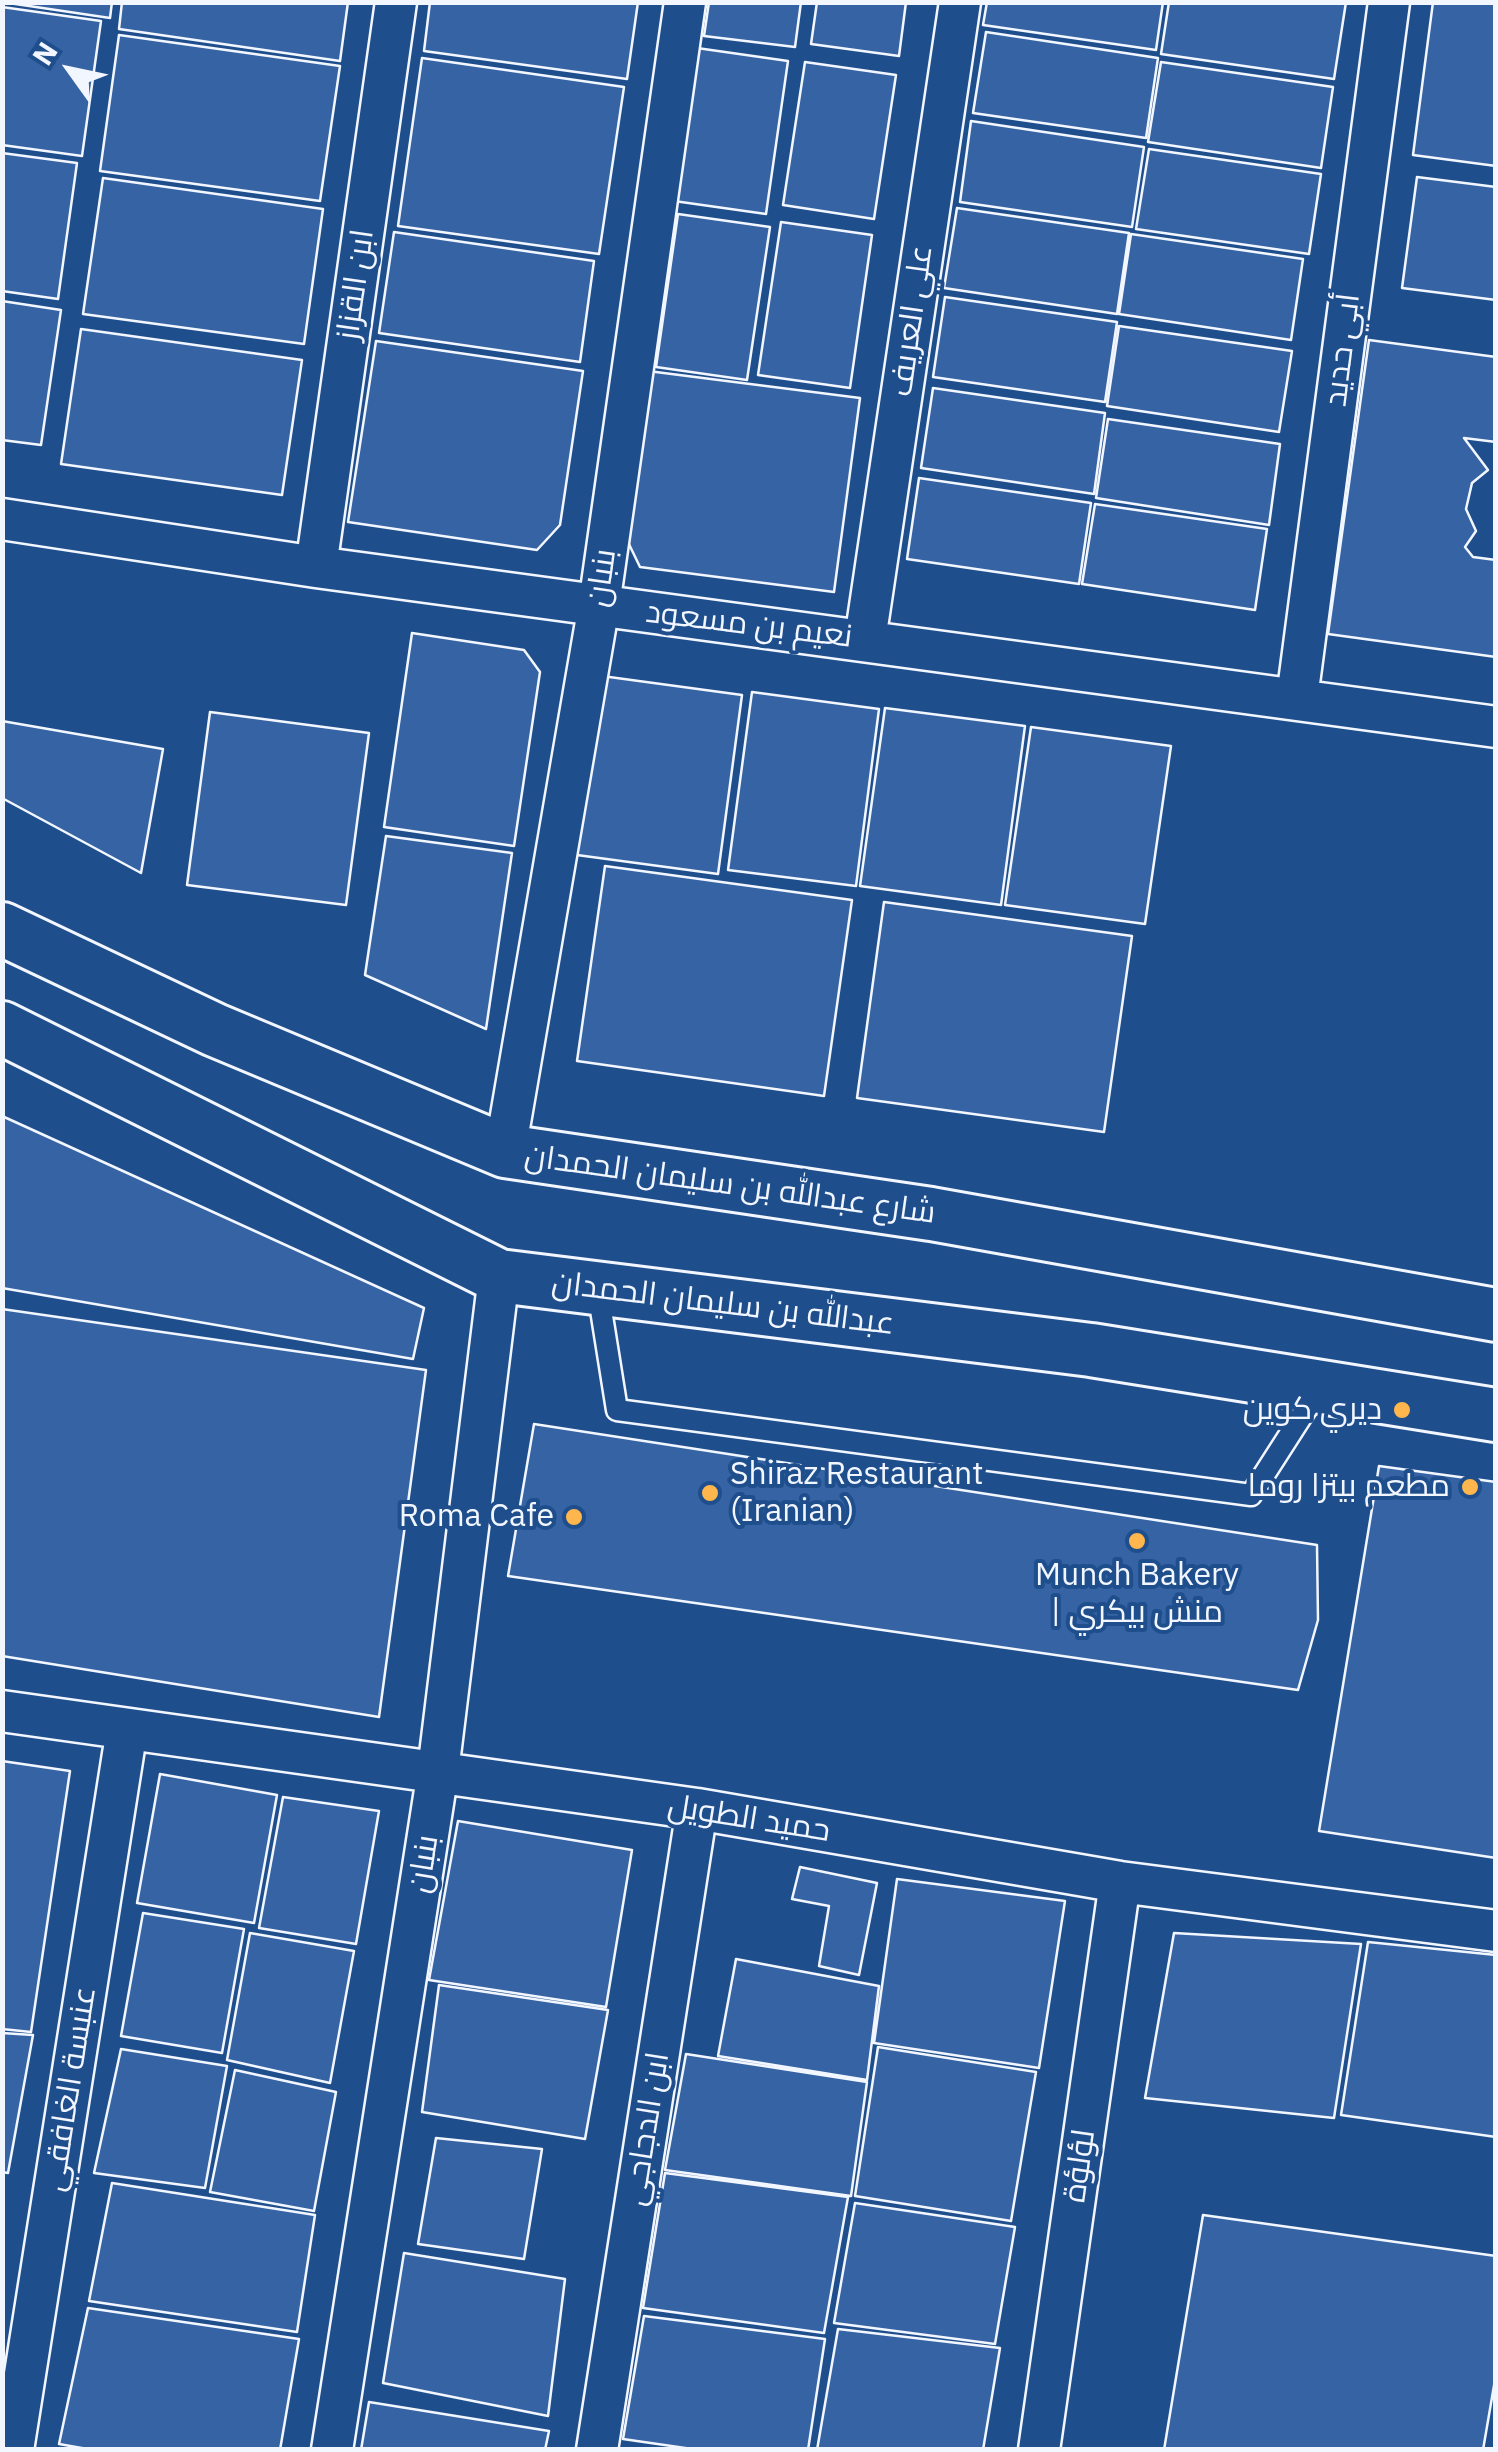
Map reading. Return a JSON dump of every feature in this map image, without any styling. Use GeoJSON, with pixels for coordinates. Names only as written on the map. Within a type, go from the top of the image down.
{"type":"FeatureCollection","features":[{"type":"Feature","properties":{"kind":"street","name":"ابن القزاز"},"geometry":{"type":"LineString","coordinates":[[316,566],[396,2]]}},
{"type":"Feature","properties":{"kind":"street","name":"بنبان"},"geometry":{"type":"LineString","coordinates":[[505,1152],[598,605],[684,2]]}},
{"type":"Feature","properties":{"kind":"street","name":"علي العريف"},"geometry":{"type":"LineString","coordinates":[[865,640],[960,2]]}},
{"type":"Feature","properties":{"kind":"street","name":"أبي حديد"},"geometry":{"type":"LineString","coordinates":[[1298,698],[1389,2]]}},
{"type":"Feature","properties":{"kind":"street","name":"نعيم بن مسعود"},"geometry":{"type":"LineString","coordinates":[[2,520],[1496,727]]}},
{"type":"Feature","properties":{"kind":"street","name":"شارع عبدالله بن سليمان الحمدان"},"geometry":{"type":"LineString","coordinates":[[2,929],[215,1030],[505,1152],[931,1214],[1496,1315]]}},
{"type":"Feature","properties":{"kind":"street","name":"عبدالله بن سليمان الحمدان"},"geometry":{"type":"LineString","coordinates":[[2,1028],[499,1276],[1091,1350],[1496,1415]]}},
{"type":"Feature","properties":{"kind":"street","name":"بنبان"},"geometry":{"type":"LineString","coordinates":[[332,2450],[438,1771],[499,1276]]}},
{"type":"Feature","properties":{"kind":"street","name":"حميد الطويل"},"geometry":{"type":"LineString","coordinates":[[2,1711],[697,1809],[1120,1882],[1496,1931]]}},
{"type":"Feature","properties":{"kind":"street","name":"عنبسة الغافقي"},"geometry":{"type":"LineString","coordinates":[[12,2450],[127,1729]]}},
{"type":"Feature","properties":{"kind":"street","name":"ابن الدجاجي"},"geometry":{"type":"LineString","coordinates":[[596,2450],[697,1809]]}},
{"type":"Feature","properties":{"kind":"street","name":"لؤلؤة"},"geometry":{"type":"LineString","coordinates":[[1039,2450],[1120,1882]]}},
{"type":"Feature","properties":{"kind":"lane"},"geometry":{"type":"LineString","coordinates":[[598,1288],[618,1410],[637,1413],[1252,1495],[1320,1387]]}},
{"type":"Feature","properties":{"kind":"building"},"geometry":{"type":"Polygon","coordinates":[[[2,2],[112,2],[110,18],[2,2]]]}},
{"type":"Feature","properties":{"kind":"building"},"geometry":{"type":"Polygon","coordinates":[[[122,2],[348,2],[340,61],[119,29],[122,2]]]}},
{"type":"Feature","properties":{"kind":"building"},"geometry":{"type":"Polygon","coordinates":[[[430,2],[638,2],[627,79],[424,51],[430,2]]]}},
{"type":"Feature","properties":{"kind":"building"},"geometry":{"type":"Polygon","coordinates":[[[709,2],[801,2],[795,47],[704,36],[709,2]]]}},
{"type":"Feature","properties":{"kind":"building"},"geometry":{"type":"Polygon","coordinates":[[[817,2],[906,2],[899,56],[811,44],[817,2]]]}},
{"type":"Feature","properties":{"kind":"building"},"geometry":{"type":"Polygon","coordinates":[[[987,2],[1163,2],[1156,50],[983,25],[987,2]]]}},
{"type":"Feature","properties":{"kind":"building"},"geometry":{"type":"Polygon","coordinates":[[[1169,2],[1346,2],[1334,79],[1161,54],[1169,2]]]}},
{"type":"Feature","properties":{"kind":"building"},"geometry":{"type":"Polygon","coordinates":[[[1433,2],[1496,2],[1496,166],[1413,155],[1433,2]]]}},
{"type":"Feature","properties":{"kind":"building"},"geometry":{"type":"Polygon","coordinates":[[[2,7],[101,21],[82,156],[2,145],[2,7]]]}},
{"type":"Feature","properties":{"kind":"building"},"geometry":{"type":"Polygon","coordinates":[[[986,32],[1158,58],[1146,138],[973,113],[986,32]]]}},
{"type":"Feature","properties":{"kind":"building"},"geometry":{"type":"Polygon","coordinates":[[[119,35],[340,66],[320,201],[100,171],[119,35]]]}},
{"type":"Feature","properties":{"kind":"building"},"geometry":{"type":"Polygon","coordinates":[[[697,48],[788,61],[766,214],[674,201],[697,48]]]}},
{"type":"Feature","properties":{"kind":"building"},"geometry":{"type":"Polygon","coordinates":[[[422,58],[624,87],[599,254],[398,226],[422,58]]]}},
{"type":"Feature","properties":{"kind":"building"},"geometry":{"type":"Polygon","coordinates":[[[805,62],[896,75],[874,219],[783,205],[805,62]]]}},
{"type":"Feature","properties":{"kind":"building"},"geometry":{"type":"Polygon","coordinates":[[[1161,62],[1333,87],[1321,168],[1148,142],[1161,62]]]}},
{"type":"Feature","properties":{"kind":"building"},"geometry":{"type":"Polygon","coordinates":[[[971,121],[1144,147],[1132,227],[960,202],[971,121]]]}},
{"type":"Feature","properties":{"kind":"building"},"geometry":{"type":"Polygon","coordinates":[[[1149,149],[1321,174],[1309,254],[1136,229],[1149,149]]]}},
{"type":"Feature","properties":{"kind":"building"},"geometry":{"type":"Polygon","coordinates":[[[2,153],[77,163],[58,299],[2,291],[2,153]]]}},
{"type":"Feature","properties":{"kind":"building"},"geometry":{"type":"Polygon","coordinates":[[[1417,177],[1496,187],[1496,300],[1402,288],[1417,177]]]}},
{"type":"Feature","properties":{"kind":"building"},"geometry":{"type":"Polygon","coordinates":[[[103,178],[323,209],[304,344],[83,314],[103,178]]]}},
{"type":"Feature","properties":{"kind":"building"},"geometry":{"type":"Polygon","coordinates":[[[957,208],[1129,233],[1117,314],[944,288],[957,208]]]}},
{"type":"Feature","properties":{"kind":"building"},"geometry":{"type":"Polygon","coordinates":[[[678,214],[770,227],[747,380],[656,367],[678,214]]]}},
{"type":"Feature","properties":{"kind":"building"},"geometry":{"type":"Polygon","coordinates":[[[781,222],[872,235],[850,388],[758,375],[781,222]]]}},
{"type":"Feature","properties":{"kind":"building"},"geometry":{"type":"Polygon","coordinates":[[[394,232],[594,261],[580,362],[379,333],[394,232]]]}},
{"type":"Feature","properties":{"kind":"building"},"geometry":{"type":"Polygon","coordinates":[[[1131,234],[1303,259],[1291,340],[1119,314],[1131,234]]]}},
{"type":"Feature","properties":{"kind":"building"},"geometry":{"type":"Polygon","coordinates":[[[945,297],[1117,322],[1105,402],[933,377],[945,297]]]}},
{"type":"Feature","properties":{"kind":"building"},"geometry":{"type":"Polygon","coordinates":[[[2,301],[61,310],[41,445],[2,440],[2,301]]]}},
{"type":"Feature","properties":{"kind":"building"},"geometry":{"type":"Polygon","coordinates":[[[1119,326],[1292,351],[1279,432],[1107,406],[1119,326]]]}},
{"type":"Feature","properties":{"kind":"building"},"geometry":{"type":"Polygon","coordinates":[[[81,329],[302,360],[282,495],[61,464],[81,329]]]}},
{"type":"Feature","properties":{"kind":"building"},"geometry":{"type":"Polygon","coordinates":[[[1369,340],[1496,357],[1496,442],[1464,438],[1488,470],[1472,483],[1466,509],[1476,531],[1465,547],[1473,557],[1496,560],[1496,657],[1328,634],[1369,340]]]}},
{"type":"Feature","properties":{"kind":"building"},"geometry":{"type":"Polygon","coordinates":[[[376,341],[583,371],[560,525],[537,550],[348,522],[376,341]]]}},
{"type":"Feature","properties":{"kind":"building"},"geometry":{"type":"Polygon","coordinates":[[[648,371],[860,398],[834,592],[640,567],[626,538],[648,371]]]}},
{"type":"Feature","properties":{"kind":"building"},"geometry":{"type":"Polygon","coordinates":[[[933,388],[1105,413],[1094,494],[921,468],[933,388]]]}},
{"type":"Feature","properties":{"kind":"building"},"geometry":{"type":"Polygon","coordinates":[[[1108,419],[1280,444],[1269,525],[1096,498],[1108,419]]]}},
{"type":"Feature","properties":{"kind":"building"},"geometry":{"type":"Polygon","coordinates":[[[919,478],[1091,503],[1079,584],[907,559],[919,478]]]}},
{"type":"Feature","properties":{"kind":"building"},"geometry":{"type":"Polygon","coordinates":[[[1095,504],[1267,529],[1255,610],[1082,584],[1095,504]]]}},
{"type":"Feature","properties":{"kind":"building"},"geometry":{"type":"Polygon","coordinates":[[[412,633],[524,650],[540,672],[514,846],[384,827],[412,633]]]}},
{"type":"Feature","properties":{"kind":"building"},"geometry":{"type":"Polygon","coordinates":[[[602,676],[742,695],[718,874],[577,855],[602,676]]]}},
{"type":"Feature","properties":{"kind":"building"},"geometry":{"type":"Polygon","coordinates":[[[752,692],[879,709],[856,886],[728,870],[752,692]]]}},
{"type":"Feature","properties":{"kind":"building"},"geometry":{"type":"Polygon","coordinates":[[[885,708],[1025,726],[1001,905],[860,886],[885,708]]]}},
{"type":"Feature","properties":{"kind":"building"},"geometry":{"type":"Polygon","coordinates":[[[210,712],[369,733],[346,905],[187,885],[210,712]]]}},
{"type":"Feature","properties":{"kind":"building"},"geometry":{"type":"Polygon","coordinates":[[[2,721],[163,749],[141,873],[2,798],[2,721]]]}},
{"type":"Feature","properties":{"kind":"building"},"geometry":{"type":"Polygon","coordinates":[[[1031,727],[1171,746],[1145,924],[1005,905],[1031,727]]]}},
{"type":"Feature","properties":{"kind":"building"},"geometry":{"type":"Polygon","coordinates":[[[386,836],[512,853],[486,1029],[365,975],[386,836]]]}},
{"type":"Feature","properties":{"kind":"building"},"geometry":{"type":"Polygon","coordinates":[[[605,866],[852,900],[824,1096],[577,1061],[605,866]]]}},
{"type":"Feature","properties":{"kind":"building"},"geometry":{"type":"Polygon","coordinates":[[[884,902],[1132,936],[1104,1132],[857,1098],[884,902]]]}},
{"type":"Feature","properties":{"kind":"building"},"geometry":{"type":"Polygon","coordinates":[[[2,1116],[424,1308],[413,1359],[2,1288],[2,1116]]]}},
{"type":"Feature","properties":{"kind":"building"},"geometry":{"type":"Polygon","coordinates":[[[2,1309],[426,1370],[379,1717],[2,1656],[2,1309]]]}},
{"type":"Feature","properties":{"kind":"building"},"geometry":{"type":"Polygon","coordinates":[[[534,1424],[1317,1545],[1318,1620],[1298,1690],[508,1576],[534,1424]]]}},
{"type":"Feature","properties":{"kind":"building"},"geometry":{"type":"Polygon","coordinates":[[[1379,1466],[1496,1482],[1496,1858],[1319,1831],[1379,1466]]]}},
{"type":"Feature","properties":{"kind":"building"},"geometry":{"type":"Polygon","coordinates":[[[2,1761],[70,1771],[31,2032],[2,2029],[2,1761]]]}},
{"type":"Feature","properties":{"kind":"building"},"geometry":{"type":"Polygon","coordinates":[[[160,1774],[277,1795],[254,1923],[137,1903],[160,1774]]]}},
{"type":"Feature","properties":{"kind":"building"},"geometry":{"type":"Polygon","coordinates":[[[283,1797],[379,1811],[356,1944],[259,1928],[283,1797]]]}},
{"type":"Feature","properties":{"kind":"building"},"geometry":{"type":"Polygon","coordinates":[[[458,1821],[632,1850],[606,2007],[429,1980],[458,1821]]]}},
{"type":"Feature","properties":{"kind":"building"},"geometry":{"type":"Polygon","coordinates":[[[800,1867],[877,1883],[859,1975],[819,1966],[829,1906],[792,1899],[800,1867]]]}},
{"type":"Feature","properties":{"kind":"building"},"geometry":{"type":"Polygon","coordinates":[[[897,1879],[1065,1901],[1039,2068],[874,2043],[897,1879]]]}},
{"type":"Feature","properties":{"kind":"building"},"geometry":{"type":"Polygon","coordinates":[[[143,1913],[244,1929],[222,2053],[121,2036],[143,1913]]]}},
{"type":"Feature","properties":{"kind":"building"},"geometry":{"type":"Polygon","coordinates":[[[250,1933],[354,1951],[330,2083],[227,2060],[250,1933]]]}},
{"type":"Feature","properties":{"kind":"building"},"geometry":{"type":"Polygon","coordinates":[[[1174,1933],[1361,1944],[1334,2118],[1145,2098],[1174,1933]]]}},
{"type":"Feature","properties":{"kind":"building"},"geometry":{"type":"Polygon","coordinates":[[[1368,1942],[1496,1955],[1496,2137],[1341,2115],[1368,1942]]]}},
{"type":"Feature","properties":{"kind":"building"},"geometry":{"type":"Polygon","coordinates":[[[736,1959],[879,1986],[867,2080],[718,2056],[736,1959]]]}},
{"type":"Feature","properties":{"kind":"building"},"geometry":{"type":"Polygon","coordinates":[[[439,1985],[608,2010],[585,2139],[422,2112],[439,1985]]]}},
{"type":"Feature","properties":{"kind":"building"},"geometry":{"type":"Polygon","coordinates":[[[2,2033],[33,2035],[8,2173],[2,2172],[2,2033]]]}},
{"type":"Feature","properties":{"kind":"building"},"geometry":{"type":"Polygon","coordinates":[[[878,2047],[1036,2072],[1011,2221],[855,2196],[878,2047]]]}},
{"type":"Feature","properties":{"kind":"building"},"geometry":{"type":"Polygon","coordinates":[[[121,2049],[227,2066],[205,2188],[94,2173],[121,2049]]]}},
{"type":"Feature","properties":{"kind":"building"},"geometry":{"type":"Polygon","coordinates":[[[686,2054],[867,2082],[851,2196],[665,2170],[686,2054]]]}},
{"type":"Feature","properties":{"kind":"building"},"geometry":{"type":"Polygon","coordinates":[[[235,2070],[336,2092],[314,2211],[210,2192],[235,2070]]]}},
{"type":"Feature","properties":{"kind":"building"},"geometry":{"type":"Polygon","coordinates":[[[436,2138],[542,2149],[524,2259],[418,2244],[436,2138]]]}},
{"type":"Feature","properties":{"kind":"building"},"geometry":{"type":"Polygon","coordinates":[[[665,2173],[848,2197],[824,2333],[643,2308],[665,2173]]]}},
{"type":"Feature","properties":{"kind":"building"},"geometry":{"type":"Polygon","coordinates":[[[112,2183],[315,2215],[297,2332],[89,2301],[112,2183]]]}},
{"type":"Feature","properties":{"kind":"building"},"geometry":{"type":"Polygon","coordinates":[[[855,2203],[1015,2227],[995,2344],[834,2323],[855,2203]]]}},
{"type":"Feature","properties":{"kind":"building"},"geometry":{"type":"Polygon","coordinates":[[[1203,2215],[1496,2256],[1496,2374],[1483,2450],[1164,2450],[1203,2215]]]}},
{"type":"Feature","properties":{"kind":"building"},"geometry":{"type":"Polygon","coordinates":[[[404,2253],[565,2279],[548,2416],[383,2383],[404,2253]]]}},
{"type":"Feature","properties":{"kind":"building"},"geometry":{"type":"Polygon","coordinates":[[[88,2308],[299,2339],[280,2450],[93,2450],[59,2444],[88,2308]]]}},
{"type":"Feature","properties":{"kind":"building"},"geometry":{"type":"Polygon","coordinates":[[[644,2316],[825,2339],[808,2450],[699,2450],[623,2439],[644,2316]]]}},
{"type":"Feature","properties":{"kind":"building"},"geometry":{"type":"Polygon","coordinates":[[[838,2329],[1000,2348],[983,2450],[817,2450],[838,2329]]]}},
{"type":"Feature","properties":{"kind":"building"},"geometry":{"type":"Polygon","coordinates":[[[369,2402],[549,2431],[545,2450],[361,2450],[369,2402]]]}},
{"type":"Feature","properties":{"kind":"place","name":"ديري كوين"},"geometry":{"type":"Point","coordinates":[1402,1410]}},
{"type":"Feature","properties":{"kind":"place","name":"مطعم بيتزا روما"},"geometry":{"type":"Point","coordinates":[1470,1487]}},
{"type":"Feature","properties":{"kind":"place","name":"Shiraz Restaurant (Iranian)"},"geometry":{"type":"Point","coordinates":[710,1493]}},
{"type":"Feature","properties":{"kind":"place","name":"Roma Cafe"},"geometry":{"type":"Point","coordinates":[574,1517]}},
{"type":"Feature","properties":{"kind":"place","name":"Munch Bakery | منش بيكري"},"geometry":{"type":"Point","coordinates":[1137,1541]}}]}
